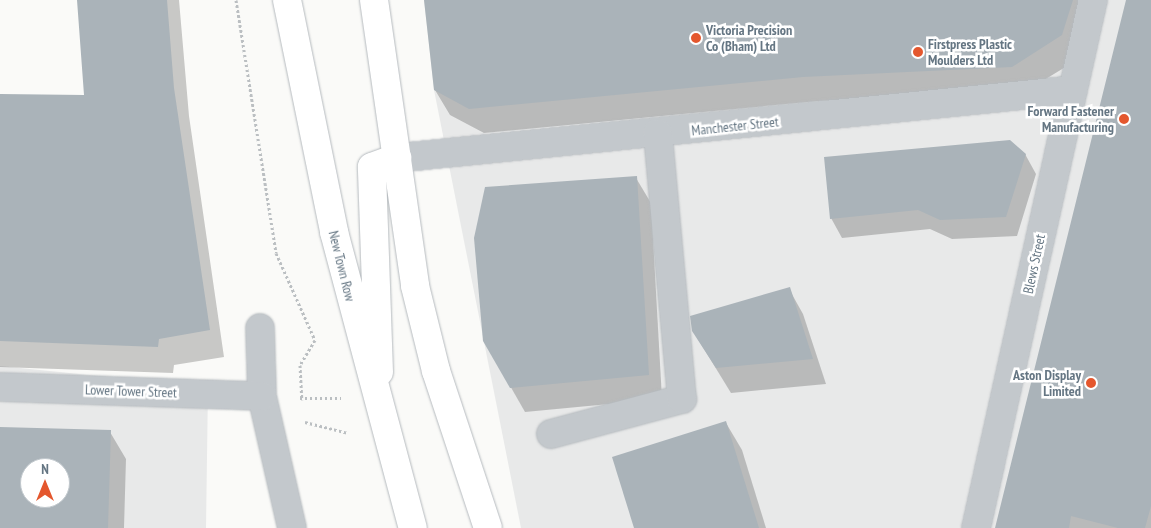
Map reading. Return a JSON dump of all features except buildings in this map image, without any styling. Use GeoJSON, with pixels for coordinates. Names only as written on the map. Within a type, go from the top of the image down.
{"type":"FeatureCollection","features":[{"type":"Feature","properties":{"kind":"main road","name":"New Town Row"},"geometry":{"type":"LineString","coordinates":[[287,0],[334,232],[413,528]]}},
{"type":"Feature","properties":{"kind":"main road"},"geometry":{"type":"LineString","coordinates":[[374,0],[415,286],[436,371],[488,528]]}},
{"type":"Feature","properties":{"kind":"main road"},"geometry":{"type":"LineString","coordinates":[[379,398],[372,167],[398,158]]}},
{"type":"Feature","properties":{"kind":"street","name":"Blews Street"},"geometry":{"type":"LineString","coordinates":[[976,528],[1093,0]]}},
{"type":"Feature","properties":{"kind":"street","name":"Manchester Street"},"geometry":{"type":"LineString","coordinates":[[398,158],[658,134],[1072,90]]}},
{"type":"Feature","properties":{"kind":"street"},"geometry":{"type":"LineString","coordinates":[[551,434],[682,399],[658,134]]}},
{"type":"Feature","properties":{"kind":"street"},"geometry":{"type":"LineString","coordinates":[[260,328],[262,396],[289,526]]}},
{"type":"Feature","properties":{"kind":"street","name":"Lower Tower Street"},"geometry":{"type":"LineString","coordinates":[[0,387],[262,396]]}},
{"type":"Feature","properties":{"kind":"path"},"geometry":{"type":"LineString","coordinates":[[236,0],[276,253],[315,340],[300,365],[302,406]]}},
{"type":"Feature","properties":{"kind":"path"},"geometry":{"type":"LineString","coordinates":[[262,396],[379,398]]}},
{"type":"Feature","properties":{"kind":"path"},"geometry":{"type":"LineString","coordinates":[[303,414],[304,422],[347,430],[350,438]]}},
{"type":"Feature","properties":{"kind":"shaded area"},"geometry":{"type":"Polygon","coordinates":[[[424,0],[1151,0],[1151,528],[521,528],[434,90],[424,0]]]}},
{"type":"Feature","properties":{"kind":"shaded area"},"geometry":{"type":"Polygon","coordinates":[[[0,366],[208,387],[206,528],[0,528],[0,366]]]}},
{"type":"Feature","properties":{"kind":"place","name":"Victoria Precision Co (Bham) Ltd"},"geometry":{"type":"Point","coordinates":[696,38]}},
{"type":"Feature","properties":{"kind":"place","name":"Firstpress Plastic Moulders Ltd"},"geometry":{"type":"Point","coordinates":[918,52]}},
{"type":"Feature","properties":{"kind":"place","name":"Forward Fastener Manufacturing"},"geometry":{"type":"Point","coordinates":[1124,119]}},
{"type":"Feature","properties":{"kind":"place","name":"Aston Display Limited"},"geometry":{"type":"Point","coordinates":[1091,383]}}]}
